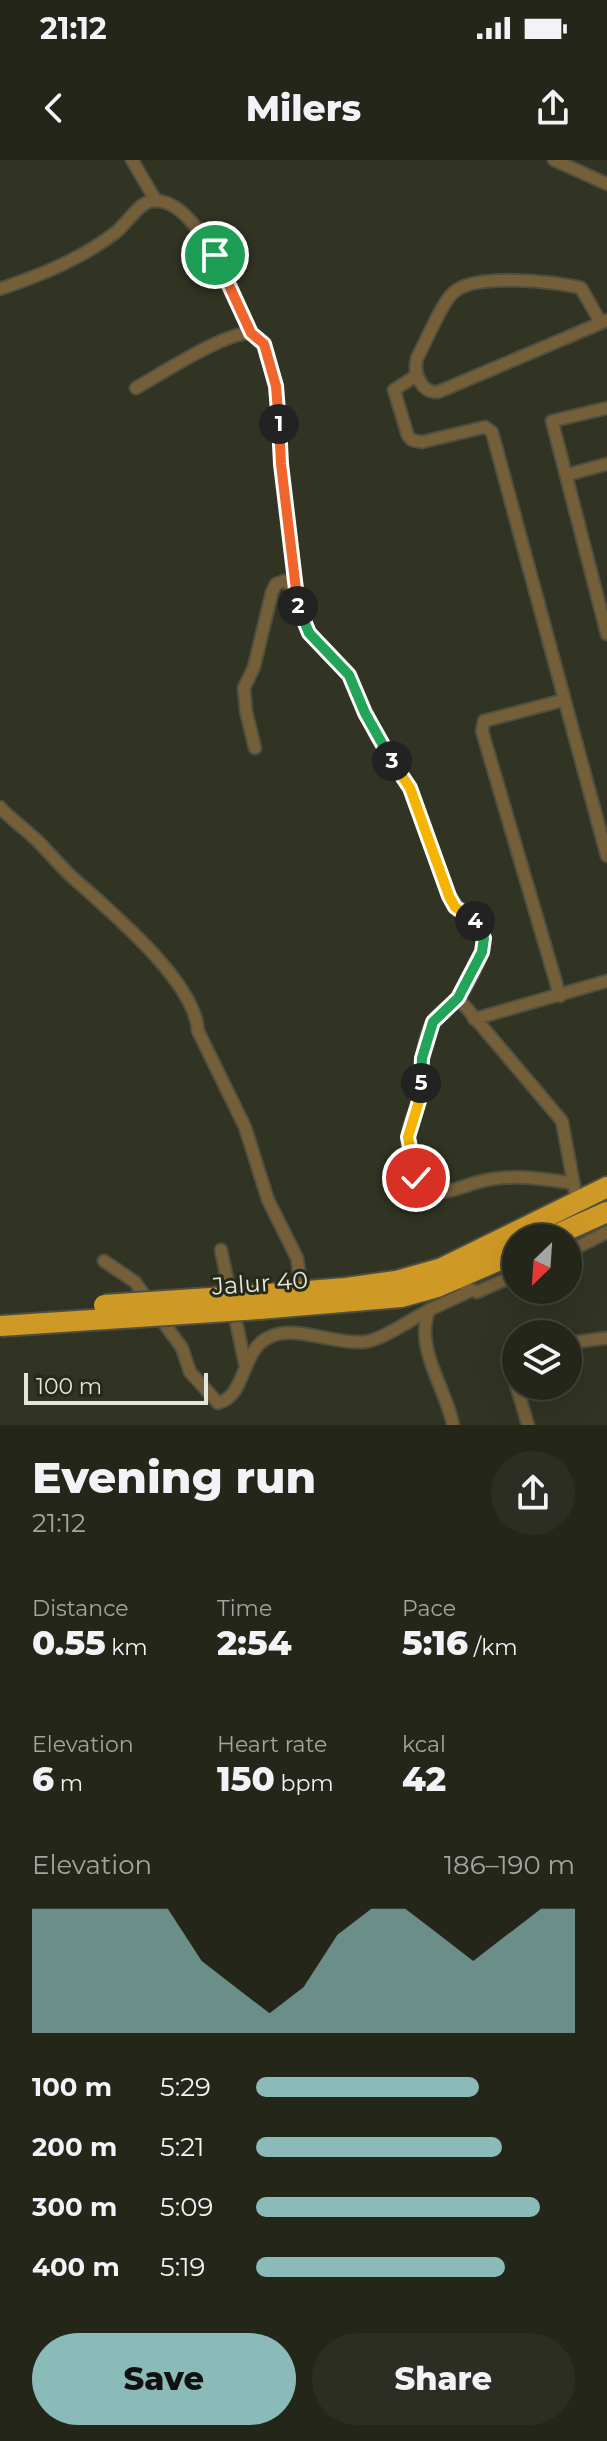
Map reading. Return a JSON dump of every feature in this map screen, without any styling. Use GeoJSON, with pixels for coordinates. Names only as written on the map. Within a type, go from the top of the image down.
{"type":"FeatureCollection","features":[{"type":"Feature","properties":{"kind":"highway","name":"Jalur 40"},"geometry":{"type":"LineString","coordinates":[[530,1224],[575,1192],[607,1187]]}},
{"type":"Feature","properties":{"kind":"highway"},"geometry":{"type":"LineString","coordinates":[[580,1224],[607,1212]]}},
{"type":"Feature","properties":{"kind":"highway","name":"Jalur 40"},"geometry":{"type":"LineString","coordinates":[[257,1302],[302,1292],[396,1281],[442,1268],[502,1241]]}},
{"type":"Feature","properties":{"kind":"highway","name":"Jalur 40"},"geometry":{"type":"LineString","coordinates":[[0,1326],[257,1302],[401,1297],[465,1284],[502,1262]]}},
{"type":"Feature","properties":{"kind":"highway"},"geometry":{"type":"LineString","coordinates":[[0,1312],[257,1302]]}},
{"type":"Feature","properties":{"kind":"street"},"geometry":{"type":"LineString","coordinates":[[132,160],[156,201],[182,213],[203,236],[251,333],[264,344],[276,386],[294,587],[305,627],[349,675],[376,735],[410,788],[455,907],[476,922],[484,938],[482,952],[458,998],[436,1016],[426,1038],[419,1101],[408,1137],[416,1178],[425,1189],[433,1191],[447,1191],[505,1176],[575,1192],[562,1121],[458,998]]}},
{"type":"Feature","properties":{"kind":"street"},"geometry":{"type":"LineString","coordinates":[[554,160],[607,184]]}},
{"type":"Feature","properties":{"kind":"street"},"geometry":{"type":"LineString","coordinates":[[0,289],[89,252],[144,204],[156,201]]}},
{"type":"Feature","properties":{"kind":"street"},"geometry":{"type":"LineString","coordinates":[[539,280],[581,288],[604,322],[438,392],[432,393],[424,388],[417,375],[417,358],[447,301],[453,292],[472,285],[539,280]]}},
{"type":"Feature","properties":{"kind":"street"},"geometry":{"type":"LineString","coordinates":[[136,388],[224,341],[251,333]]}},
{"type":"Feature","properties":{"kind":"street"},"geometry":{"type":"LineString","coordinates":[[417,375],[394,390],[408,436],[412,440],[422,442],[485,427],[492,432],[607,856]]}},
{"type":"Feature","properties":{"kind":"street"},"geometry":{"type":"LineString","coordinates":[[607,408],[552,421],[607,634]]}},
{"type":"Feature","properties":{"kind":"street"},"geometry":{"type":"LineString","coordinates":[[566,475],[607,464]]}},
{"type":"Feature","properties":{"kind":"street"},"geometry":{"type":"LineString","coordinates":[[255,748],[244,688],[254,667],[272,592],[276,584],[284,581],[294,587]]}},
{"type":"Feature","properties":{"kind":"street"},"geometry":{"type":"LineString","coordinates":[[560,996],[482,731],[484,721],[564,700]]}},
{"type":"Feature","properties":{"kind":"street"},"geometry":{"type":"LineString","coordinates":[[0,807],[118,917],[161,963],[187,997],[197,1018],[198,1031],[245,1127],[268,1200],[297,1258],[302,1292]]}},
{"type":"Feature","properties":{"kind":"street"},"geometry":{"type":"LineString","coordinates":[[474,1019],[607,981]]}},
{"type":"Feature","properties":{"kind":"street"},"geometry":{"type":"LineString","coordinates":[[582,1245],[607,1232]]}},
{"type":"Feature","properties":{"kind":"street"},"geometry":{"type":"LineString","coordinates":[[221,1250],[245,1364]]}},
{"type":"Feature","properties":{"kind":"street"},"geometry":{"type":"LineString","coordinates":[[104,1261],[135,1282],[182,1348],[190,1372],[218,1403],[227,1401],[238,1385],[255,1347],[274,1335],[293,1333],[365,1343],[429,1310],[465,1284],[477,1292],[502,1281]]}},
{"type":"Feature","properties":{"kind":"street"},"geometry":{"type":"LineString","coordinates":[[429,1310],[424,1329],[433,1370],[453,1425]]}},
{"type":"Feature","properties":{"kind":"street"},"geometry":{"type":"LineString","coordinates":[[582,1341],[607,1338]]}},
{"type":"Feature","properties":{"kind":"street"},"geometry":{"type":"LineString","coordinates":[[521,1400],[528,1425]]}},
{"type":"Feature","properties":{"kind":"route"},"geometry":{"type":"LineString","coordinates":[[215,255],[251,333],[264,344],[276,386],[294,587],[305,627],[355,685],[376,735],[410,788],[449,896],[455,907],[476,922],[484,938],[482,952],[458,998],[436,1016],[426,1038],[421,1092],[408,1137],[416,1178]]}}]}
